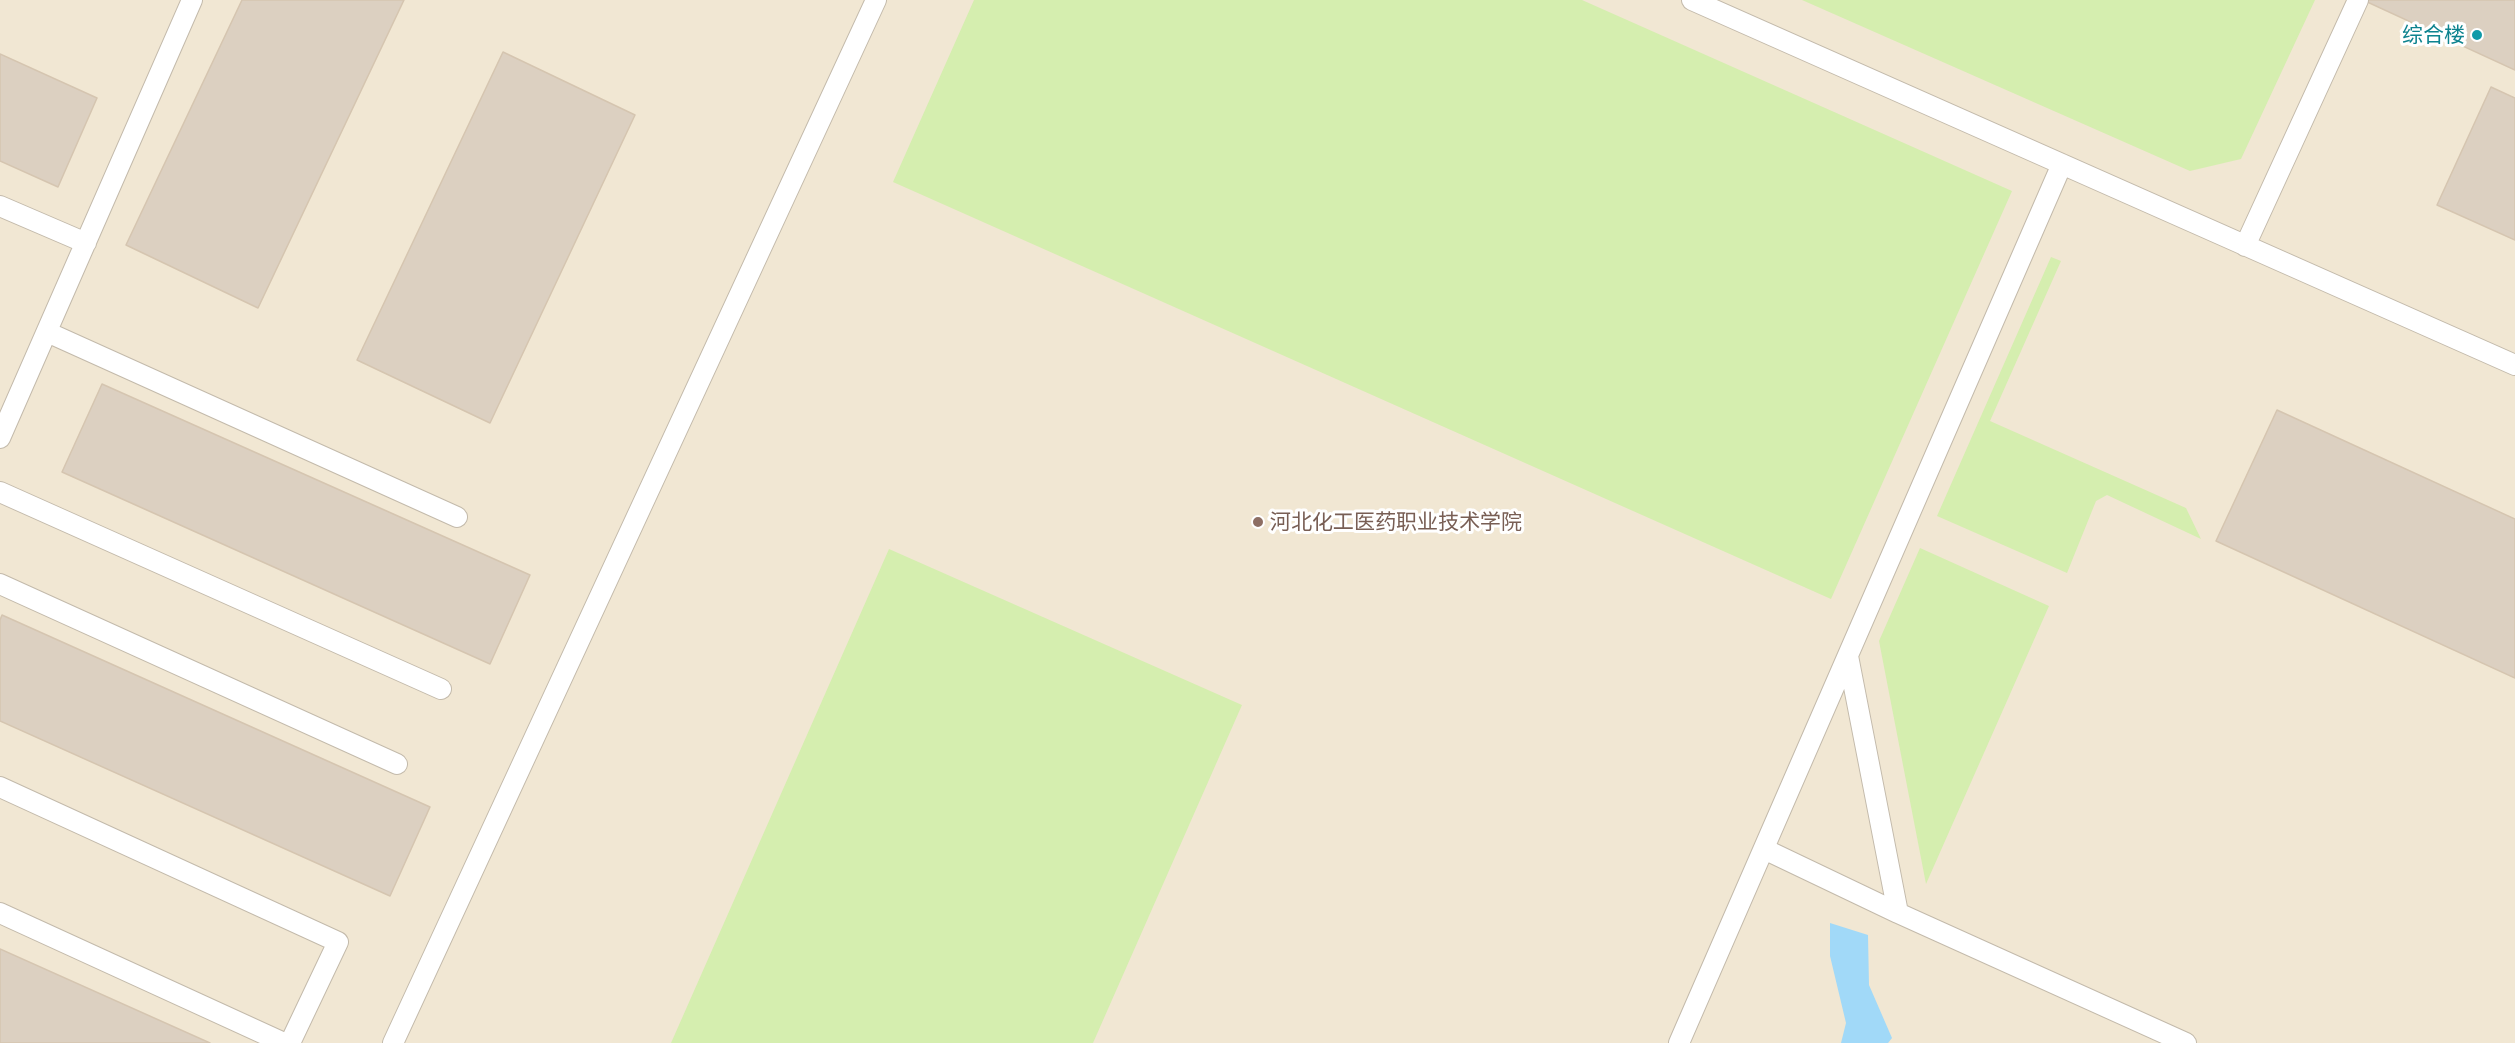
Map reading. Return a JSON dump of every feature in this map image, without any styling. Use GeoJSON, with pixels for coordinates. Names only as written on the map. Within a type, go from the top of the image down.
{"type":"FeatureCollection","features":[{"type":"Feature","properties":{"kind":"lane"},"geometry":{"type":"LineString","coordinates":[[0,438],[192,0]]}},
{"type":"Feature","properties":{"kind":"lane"},"geometry":{"type":"LineString","coordinates":[[393,1043],[876,0]]}},
{"type":"Feature","properties":{"kind":"lane"},"geometry":{"type":"LineString","coordinates":[[1692,0],[2515,365]]}},
{"type":"Feature","properties":{"kind":"lane"},"geometry":{"type":"LineString","coordinates":[[2245,246],[2358,0]]}},
{"type":"Feature","properties":{"kind":"lane"},"geometry":{"type":"LineString","coordinates":[[1679,1043],[2062,164]]}},
{"type":"Feature","properties":{"kind":"lane"},"geometry":{"type":"LineString","coordinates":[[0,206],[86,243]]}},
{"type":"Feature","properties":{"kind":"lane"},"geometry":{"type":"LineString","coordinates":[[46,332],[457,517]]}},
{"type":"Feature","properties":{"kind":"lane"},"geometry":{"type":"LineString","coordinates":[[0,492],[441,689]]}},
{"type":"Feature","properties":{"kind":"lane"},"geometry":{"type":"LineString","coordinates":[[0,584],[396,764]]}},
{"type":"Feature","properties":{"kind":"lane"},"geometry":{"type":"LineString","coordinates":[[1848,656],[1898,913]]}},
{"type":"Feature","properties":{"kind":"lane"},"geometry":{"type":"LineString","coordinates":[[0,787],[338,942],[290,1043]]}},
{"type":"Feature","properties":{"kind":"lane"},"geometry":{"type":"LineString","coordinates":[[1764,849],[1898,913],[2186,1043]]}},
{"type":"Feature","properties":{"kind":"lane"},"geometry":{"type":"LineString","coordinates":[[0,913],[284,1043]]}},
{"type":"Feature","properties":{"kind":"shaded area","name":"河北化工医药职业技术学院"},"geometry":{"type":"Polygon","coordinates":[[[0,0],[2515,0],[2515,1043],[0,1043],[0,0]]]}},
{"type":"Feature","properties":{"kind":"green space"},"geometry":{"type":"Polygon","coordinates":[[[974,0],[1582,0],[2012,191],[1831,599],[893,182],[974,0]]]}},
{"type":"Feature","properties":{"kind":"green space"},"geometry":{"type":"Polygon","coordinates":[[[1802,0],[2315,0],[2241,159],[2190,171],[1802,0]]]}},
{"type":"Feature","properties":{"kind":"green space"},"geometry":{"type":"Polygon","coordinates":[[[2051,257],[2061,261],[1990,421],[2186,508],[2201,539],[2107,495],[2096,501],[2067,573],[1937,516],[2051,257]]]}},
{"type":"Feature","properties":{"kind":"green space"},"geometry":{"type":"Polygon","coordinates":[[[1920,548],[2049,606],[1926,884],[1879,641],[1920,548]]]}},
{"type":"Feature","properties":{"kind":"green space"},"geometry":{"type":"Polygon","coordinates":[[[889,549],[1242,705],[1093,1043],[671,1043],[889,549]]]}},
{"type":"Feature","properties":{"kind":"water"},"geometry":{"type":"Polygon","coordinates":[[[1830,923],[1868,935],[1869,985],[1892,1038],[1888,1043],[1841,1043],[1846,1023],[1830,956],[1830,923]]]}},
{"type":"Feature","properties":{"kind":"building"},"geometry":{"type":"Polygon","coordinates":[[[242,0],[404,0],[258,308],[126,245],[242,0]]]}},
{"type":"Feature","properties":{"kind":"building","name":"综合楼"},"geometry":{"type":"Polygon","coordinates":[[[2363,0],[2515,0],[2515,70],[2363,0]]]}},
{"type":"Feature","properties":{"kind":"building"},"geometry":{"type":"Polygon","coordinates":[[[503,52],[635,115],[490,423],[357,360],[503,52]]]}},
{"type":"Feature","properties":{"kind":"building"},"geometry":{"type":"Polygon","coordinates":[[[0,54],[97,98],[58,187],[0,161],[0,54]]]}},
{"type":"Feature","properties":{"kind":"building"},"geometry":{"type":"Polygon","coordinates":[[[2491,87],[2515,98],[2515,240],[2437,205],[2491,87]]]}},
{"type":"Feature","properties":{"kind":"building"},"geometry":{"type":"Polygon","coordinates":[[[102,384],[530,575],[490,664],[62,472],[102,384]]]}},
{"type":"Feature","properties":{"kind":"building"},"geometry":{"type":"Polygon","coordinates":[[[2277,410],[2515,519],[2515,678],[2216,541],[2277,410]]]}},
{"type":"Feature","properties":{"kind":"building"},"geometry":{"type":"Polygon","coordinates":[[[2,615],[430,807],[390,896],[0,721],[0,620],[2,615]]]}},
{"type":"Feature","properties":{"kind":"building"},"geometry":{"type":"Polygon","coordinates":[[[0,949],[210,1043],[0,1043],[0,949]]]}},
{"type":"Feature","properties":{"kind":"place","name":"综合楼"},"geometry":{"type":"Point","coordinates":[2477,35]}},
{"type":"Feature","properties":{"kind":"place","name":"河北化工医药职业技术学院"},"geometry":{"type":"Point","coordinates":[1258,522]}}]}
